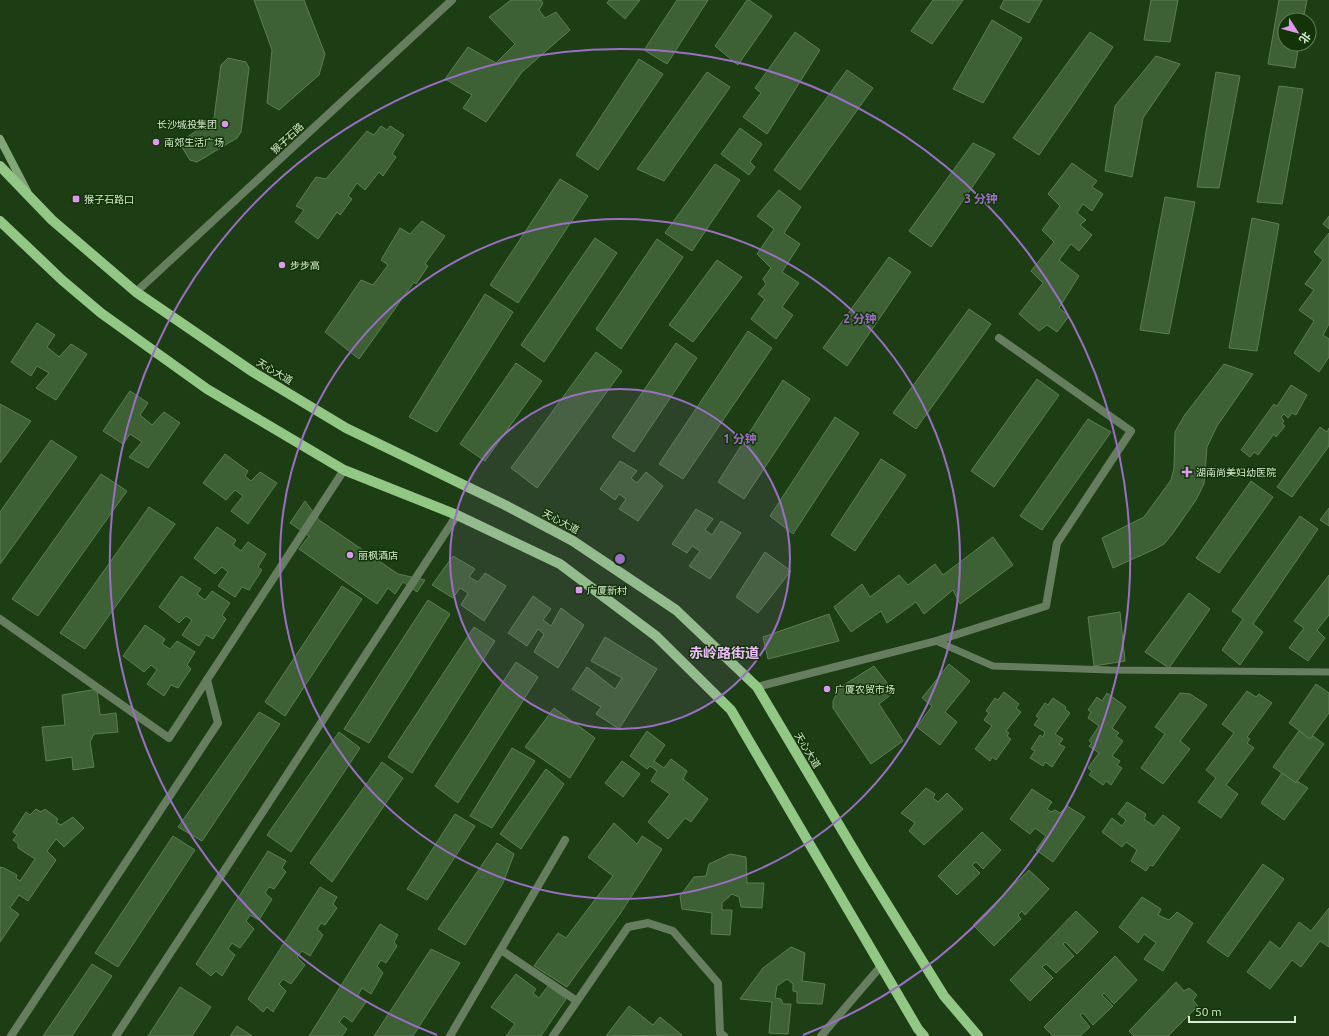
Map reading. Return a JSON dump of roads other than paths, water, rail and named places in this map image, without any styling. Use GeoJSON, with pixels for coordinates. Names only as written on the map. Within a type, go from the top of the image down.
{"type":"FeatureCollection","features":[{"type":"Feature","properties":{"kind":"main road"},"geometry":{"type":"LineString","coordinates":[[0,139],[30,197]]}},
{"type":"Feature","properties":{"kind":"main road","name":"天心大道"},"geometry":{"type":"LineString","coordinates":[[0,166],[52,220],[136,292],[253,372],[346,428],[505,505],[573,541],[676,610],[757,687],[864,867],[940,989],[978,1036]]}},
{"type":"Feature","properties":{"kind":"main road"},"geometry":{"type":"LineString","coordinates":[[0,221],[62,280],[101,313],[207,389],[344,470],[457,515],[560,564],[656,636],[731,710],[918,1029],[924,1036]]}},
{"type":"Feature","properties":{"kind":"street","name":"猴子石路"},"geometry":{"type":"LineString","coordinates":[[136,292],[452,0]]}},
{"type":"Feature","properties":{"kind":"street"},"geometry":{"type":"LineString","coordinates":[[757,687],[936,641],[1046,606],[1057,543],[1131,431],[999,338]]}},
{"type":"Feature","properties":{"kind":"street"},"geometry":{"type":"LineString","coordinates":[[0,619],[169,738],[344,470]]}},
{"type":"Feature","properties":{"kind":"street"},"geometry":{"type":"LineString","coordinates":[[116,1036],[457,515]]}},
{"type":"Feature","properties":{"kind":"street"},"geometry":{"type":"LineString","coordinates":[[11,1036],[218,723],[207,680]]}},
{"type":"Feature","properties":{"kind":"street"},"geometry":{"type":"LineString","coordinates":[[450,1036],[565,840]]}},
{"type":"Feature","properties":{"kind":"street"},"geometry":{"type":"LineString","coordinates":[[553,1036],[628,927],[648,922],[673,931],[718,983],[720,1033],[724,1036]]}},
{"type":"Feature","properties":{"kind":"street"},"geometry":{"type":"LineString","coordinates":[[501,950],[577,1000]]}},
{"type":"Feature","properties":{"kind":"street"},"geometry":{"type":"LineString","coordinates":[[822,1036],[881,966]]}},
{"type":"Feature","properties":{"kind":"lane"},"geometry":{"type":"LineString","coordinates":[[936,641],[993,666],[1110,670],[1329,672]]}},
{"type":"Feature","properties":{"kind":"place","name":"长沙城投集团"},"geometry":{"type":"Point","coordinates":[225,124]}},
{"type":"Feature","properties":{"kind":"place","name":"南郊生活广场"},"geometry":{"type":"Point","coordinates":[156,142]}},
{"type":"Feature","properties":{"kind":"place","name":"猴子石路口"},"geometry":{"type":"Point","coordinates":[76,199]}},
{"type":"Feature","properties":{"kind":"place","name":"步步高"},"geometry":{"type":"Point","coordinates":[282,265]}},
{"type":"Feature","properties":{"kind":"place","name":"湖南尚美妇幼医院"},"geometry":{"type":"Point","coordinates":[1187,472]}},
{"type":"Feature","properties":{"kind":"place","name":"丽枫酒店"},"geometry":{"type":"Point","coordinates":[350,555]}},
{"type":"Feature","properties":{"kind":"place","name":"广厦新村"},"geometry":{"type":"Point","coordinates":[579,590]}},
{"type":"Feature","properties":{"kind":"place","name":"广厦农贸市场"},"geometry":{"type":"Point","coordinates":[827,689]}},
{"type":"Feature","properties":{"kind":"district","name":"赤岭路街道"},"geometry":{"type":"Point","coordinates":[724,653]}}]}
